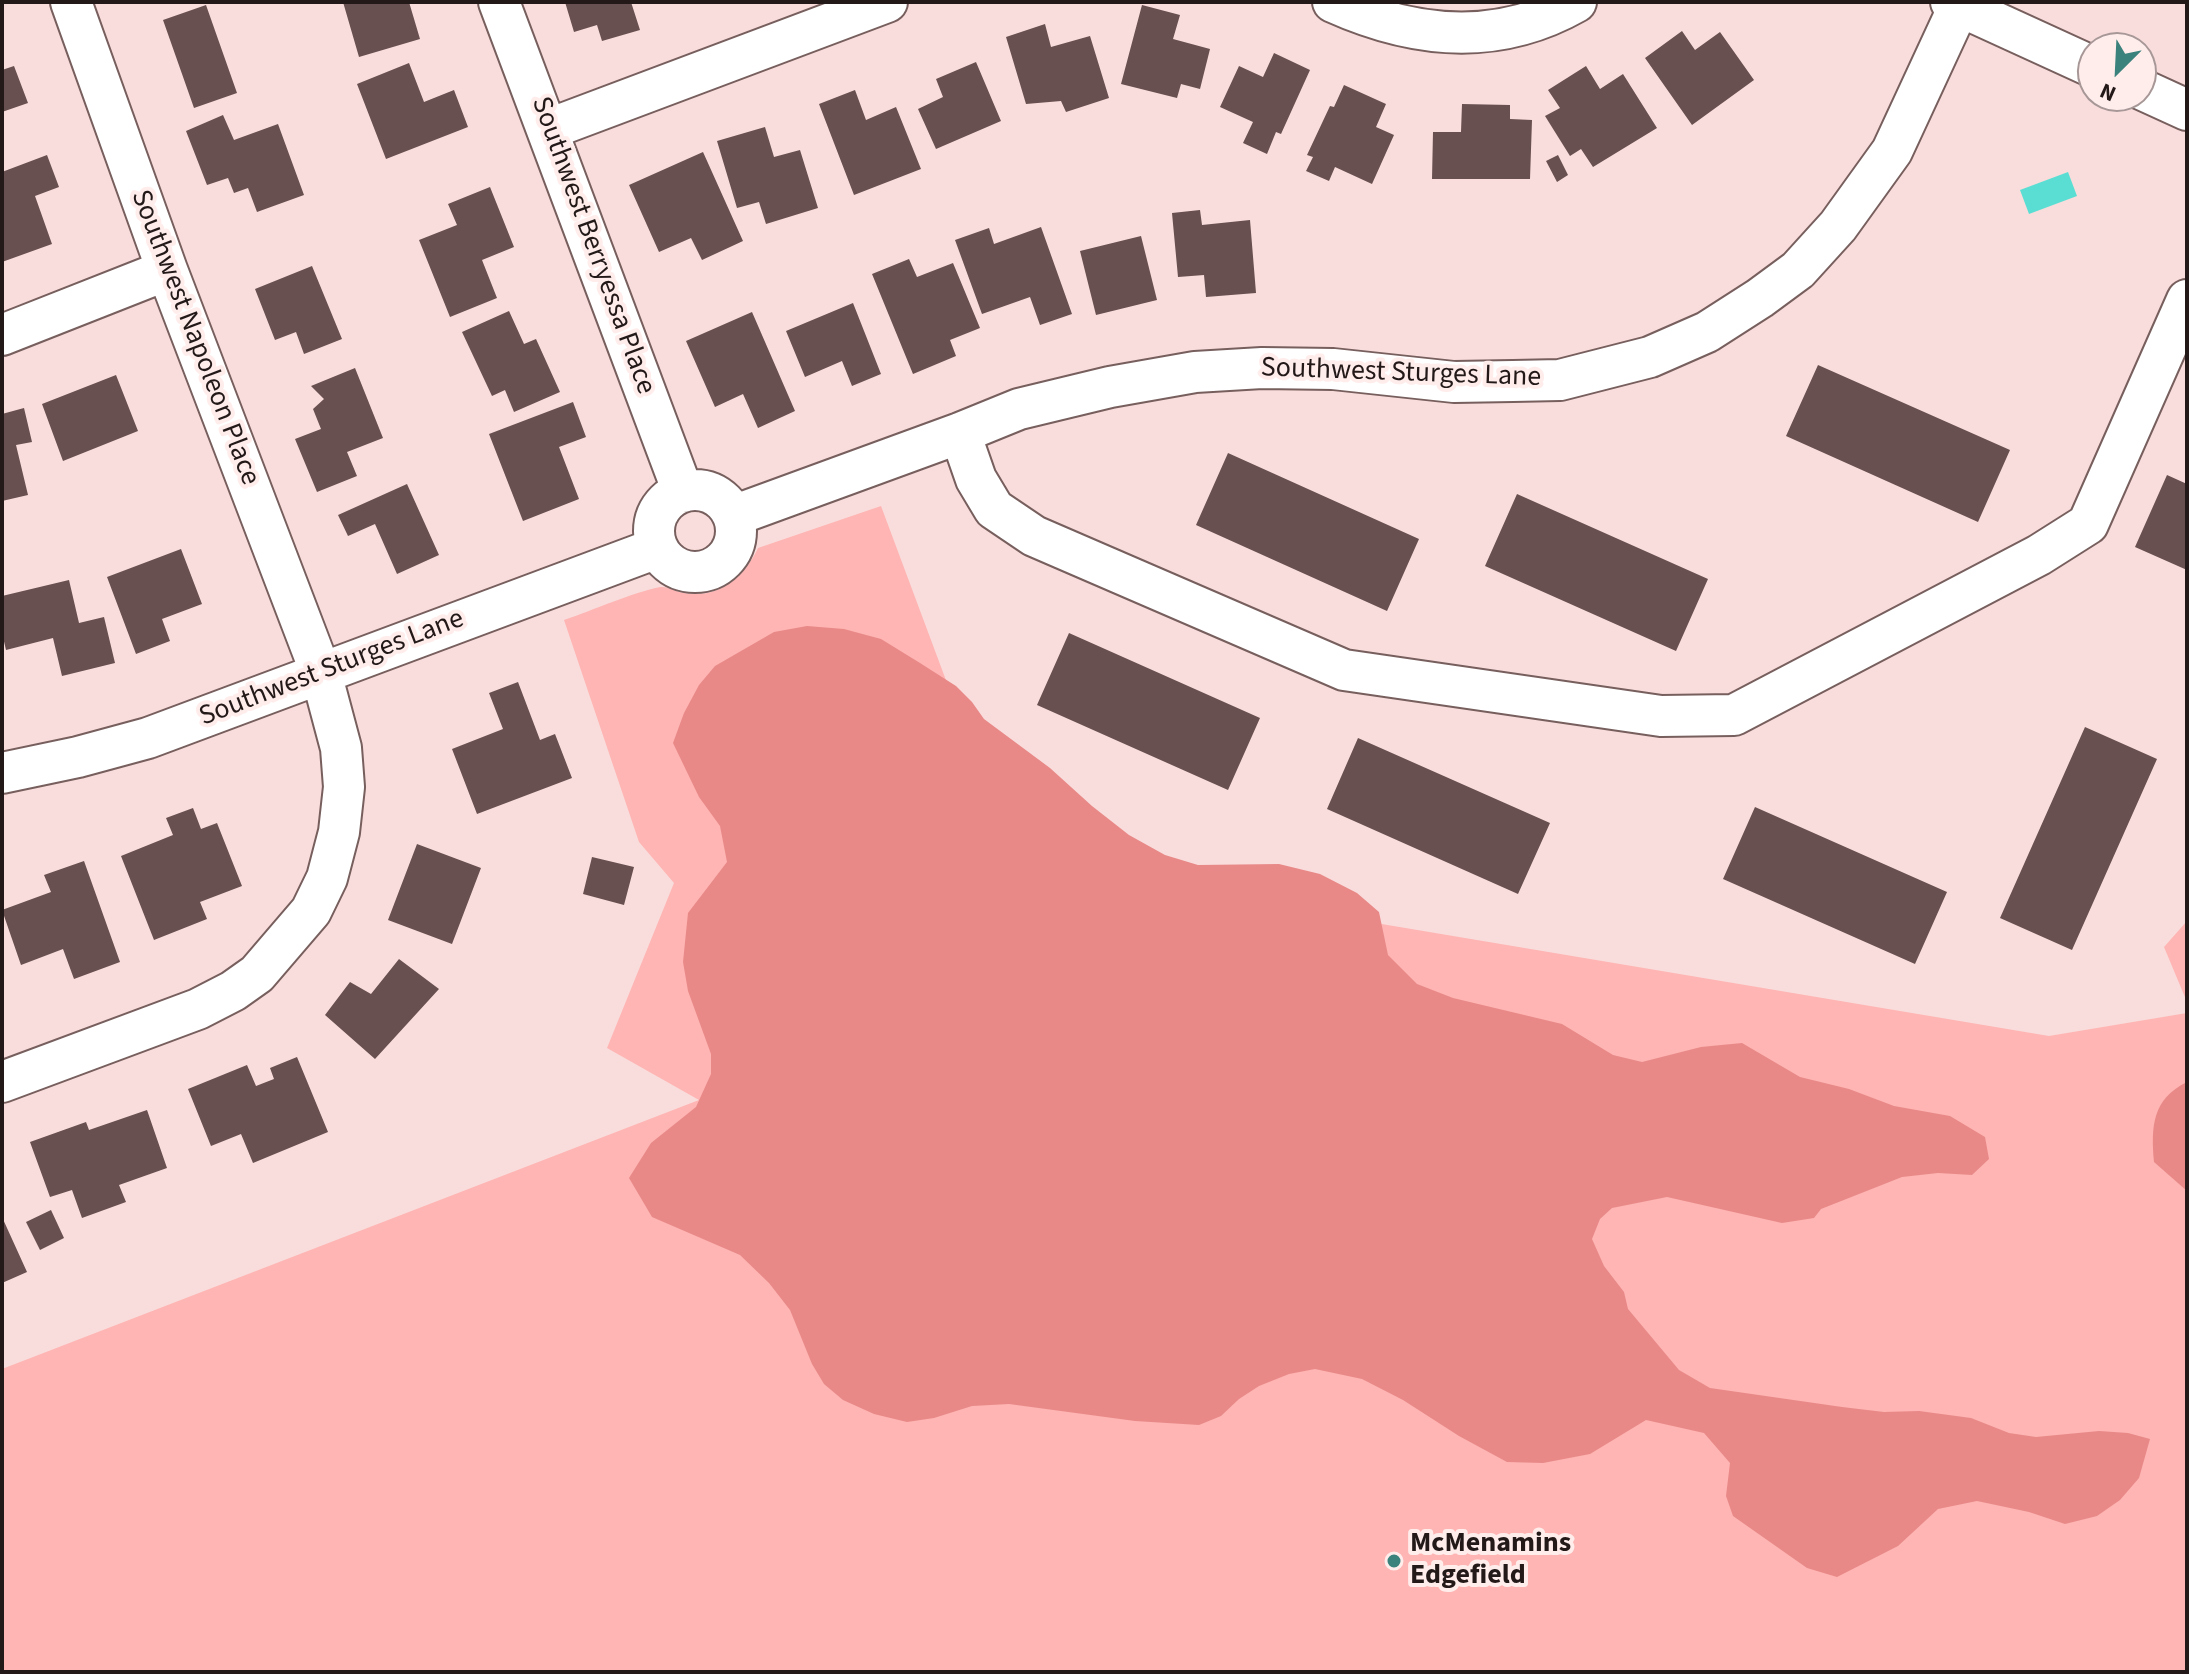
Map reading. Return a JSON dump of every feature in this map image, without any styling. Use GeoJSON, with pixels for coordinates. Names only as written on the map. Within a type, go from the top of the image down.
{"type":"FeatureCollection","features":[{"type":"Feature","properties":{"kind":"street","name":"Southwest Napoleon Place"},"geometry":{"type":"LineString","coordinates":[[2,1082],[198,1009],[257,974],[311,911],[327,878],[339,832],[344,787],[341,748],[321,673],[167,270],[71,2]]}},
{"type":"Feature","properties":{"kind":"street","name":"Southwest Berryessa Place"},"geometry":{"type":"LineString","coordinates":[[499,2],[683,492]]}},
{"type":"Feature","properties":{"kind":"street"},"geometry":{"type":"LineString","coordinates":[[549,129],[887,2]]}},
{"type":"Feature","properties":{"kind":"street"},"geometry":{"type":"LineString","coordinates":[[1333,2],[1391,25],[1423,31],[1474,33],[1530,23],[1576,2]]}},
{"type":"Feature","properties":{"kind":"street"},"geometry":{"type":"LineString","coordinates":[[1957,3],[2077,59]]}},
{"type":"Feature","properties":{"kind":"street","name":"Southwest Sturges Lane"},"geometry":{"type":"LineString","coordinates":[[733,516],[1019,409],[1110,387],[1195,372],[1262,368],[1333,369],[1454,382],[1560,380],[1650,357],[1707,332],[1760,298],[1798,270],[1838,226],[1892,151],[1957,3]]}},
{"type":"Feature","properties":{"kind":"street"},"geometry":{"type":"LineString","coordinates":[[2157,96],[2187,110]]}},
{"type":"Feature","properties":{"kind":"street"},"geometry":{"type":"LineString","coordinates":[[2,335],[167,270]]}},
{"type":"Feature","properties":{"kind":"street"},"geometry":{"type":"LineString","coordinates":[[960,433],[976,479],[994,509],[1034,536],[1344,670],[1661,716],[1734,715],[2039,555],[2088,524],[2187,300]]}},
{"type":"Feature","properties":{"kind":"street"},"geometry":{"type":"LineString","coordinates":[[703,491],[720,499],[733,516],[736,532],[732,549],[712,569],[696,573],[679,569],[665,560],[657,548],[654,533],[656,518],[667,500],[683,492],[703,491]]}},
{"type":"Feature","properties":{"kind":"street","name":"Southwest Sturges Lane"},"geometry":{"type":"LineString","coordinates":[[2,773],[148,738],[657,548]]}},
{"type":"Feature","properties":{"kind":"shaded area"},"geometry":{"type":"Polygon","coordinates":[[[881,506],[1044,943],[1173,889],[2049,1036],[2187,1013],[2187,1672],[2,1672],[2,1369],[699,1100],[607,1048],[674,883],[639,842],[564,620],[660,587],[684,593],[708,593],[738,577],[758,548],[881,506]]]}},
{"type":"Feature","properties":{"kind":"shaded area"},"geometry":{"type":"Polygon","coordinates":[[[807,626],[844,629],[881,639],[956,686],[984,719],[1050,768],[1129,835],[1165,855],[1198,865],[1279,864],[1320,874],[1357,893],[1379,912],[1388,955],[1417,984],[1453,998],[1562,1024],[1613,1055],[1642,1062],[1701,1047],[1742,1043],[1800,1077],[1849,1089],[1894,1106],[1950,1116],[1985,1137],[1989,1159],[1972,1175],[1938,1173],[1902,1177],[1821,1209],[1814,1218],[1782,1223],[1667,1197],[1612,1208],[1600,1219],[1592,1239],[1604,1266],[1624,1292],[1628,1309],[1679,1370],[1710,1388],[1884,1412],[1919,1411],[1971,1418],[2009,1433],[2036,1437],[2099,1431],[2128,1433],[2150,1439],[2139,1478],[2120,1500],[2097,1516],[2065,1524],[2029,1512],[1977,1501],[1938,1509],[1898,1546],[1837,1577],[1807,1568],[1733,1516],[1726,1496],[1730,1463],[1704,1433],[1646,1420],[1590,1454],[1543,1463],[1507,1462],[1362,1379],[1315,1369],[1289,1374],[1259,1386],[1221,1416],[1199,1425],[1135,1421],[1009,1404],[972,1406],[934,1418],[907,1422],[874,1414],[843,1400],[824,1384],[812,1364],[790,1310],[769,1283],[740,1255],[652,1217],[629,1178],[651,1143],[696,1107],[711,1074],[711,1054],[688,991],[683,962],[688,913],[727,862],[720,826],[699,797],[673,743],[699,685],[715,666],[774,632],[807,626]]]}},
{"type":"Feature","properties":{"kind":"shaded area"},"geometry":{"type":"Polygon","coordinates":[[[2187,921],[2187,1002],[2164,947],[2187,921]]]}},
{"type":"Feature","properties":{"kind":"shaded area"},"geometry":{"type":"Polygon","coordinates":[[[2187,1082],[2187,1191],[2154,1162],[2153,1137],[2160,1106],[2175,1089],[2187,1082]]]}},
{"type":"Feature","properties":{"kind":"water"},"geometry":{"type":"Polygon","coordinates":[[[2068,172],[2077,196],[2029,214],[2020,190],[2068,172]]]}},
{"type":"Feature","properties":{"kind":"building"},"geometry":{"type":"Polygon","coordinates":[[[343,2],[409,2],[420,39],[359,57],[343,2]]]}},
{"type":"Feature","properties":{"kind":"building"},"geometry":{"type":"Polygon","coordinates":[[[565,2],[631,2],[640,30],[602,41],[597,25],[574,32],[565,2]]]}},
{"type":"Feature","properties":{"kind":"building"},"geometry":{"type":"Polygon","coordinates":[[[206,5],[237,93],[194,108],[163,20],[206,5]]]}},
{"type":"Feature","properties":{"kind":"building"},"geometry":{"type":"Polygon","coordinates":[[[1142,5],[1180,15],[1173,39],[1210,49],[1200,89],[1181,84],[1177,98],[1121,84],[1142,5]]]}},
{"type":"Feature","properties":{"kind":"building"},"geometry":{"type":"Polygon","coordinates":[[[1045,24],[1051,47],[1090,36],[1109,98],[1066,112],[1061,101],[1026,104],[1006,37],[1045,24]]]}},
{"type":"Feature","properties":{"kind":"building"},"geometry":{"type":"Polygon","coordinates":[[[1682,31],[1695,50],[1720,32],[1754,80],[1692,125],[1645,58],[1682,31]]]}},
{"type":"Feature","properties":{"kind":"building"},"geometry":{"type":"Polygon","coordinates":[[[1274,53],[1310,70],[1281,134],[1276,132],[1267,154],[1243,143],[1253,122],[1220,107],[1239,66],[1263,77],[1274,53]]]}},
{"type":"Feature","properties":{"kind":"building"},"geometry":{"type":"Polygon","coordinates":[[[976,62],[1001,121],[936,149],[918,109],[943,97],[936,79],[976,62]]]}},
{"type":"Feature","properties":{"kind":"building"},"geometry":{"type":"Polygon","coordinates":[[[409,63],[424,102],[454,90],[468,127],[386,159],[357,84],[409,63]]]}},
{"type":"Feature","properties":{"kind":"building"},"geometry":{"type":"Polygon","coordinates":[[[14,66],[28,103],[2,112],[2,70],[14,66]]]}},
{"type":"Feature","properties":{"kind":"building"},"geometry":{"type":"Polygon","coordinates":[[[1586,66],[1600,89],[1623,74],[1657,128],[1593,167],[1581,149],[1570,156],[1545,116],[1560,108],[1548,90],[1586,66]]]}},
{"type":"Feature","properties":{"kind":"building"},"geometry":{"type":"Polygon","coordinates":[[[1344,85],[1386,104],[1376,127],[1394,135],[1372,184],[1335,167],[1329,181],[1306,171],[1313,157],[1307,155],[1330,106],[1334,107],[1344,85]]]}},
{"type":"Feature","properties":{"kind":"building"},"geometry":{"type":"Polygon","coordinates":[[[855,90],[866,120],[896,107],[921,169],[854,195],[819,104],[855,90]]]}},
{"type":"Feature","properties":{"kind":"building"},"geometry":{"type":"Polygon","coordinates":[[[1462,104],[1510,105],[1510,119],[1532,120],[1530,179],[1432,179],[1433,132],[1461,132],[1462,104]]]}},
{"type":"Feature","properties":{"kind":"building"},"geometry":{"type":"Polygon","coordinates":[[[223,115],[234,140],[278,124],[304,195],[257,212],[248,188],[234,193],[228,178],[207,185],[186,131],[223,115]]]}},
{"type":"Feature","properties":{"kind":"building"},"geometry":{"type":"Polygon","coordinates":[[[765,127],[774,157],[800,150],[818,208],[766,224],[759,202],[737,208],[717,141],[765,127]]]}},
{"type":"Feature","properties":{"kind":"building"},"geometry":{"type":"Polygon","coordinates":[[[703,152],[743,241],[702,260],[691,238],[659,252],[629,185],[703,152]]]}},
{"type":"Feature","properties":{"kind":"building"},"geometry":{"type":"Polygon","coordinates":[[[47,155],[59,187],[35,196],[52,244],[2,262],[2,172],[47,155]]]}},
{"type":"Feature","properties":{"kind":"building"},"geometry":{"type":"Polygon","coordinates":[[[1558,155],[1568,175],[1557,182],[1546,161],[1558,155]]]}},
{"type":"Feature","properties":{"kind":"building"},"geometry":{"type":"Polygon","coordinates":[[[490,187],[514,247],[482,260],[497,298],[450,317],[419,240],[457,225],[448,204],[490,187]]]}},
{"type":"Feature","properties":{"kind":"building"},"geometry":{"type":"Polygon","coordinates":[[[1200,210],[1202,225],[1250,220],[1256,293],[1206,297],[1204,275],[1178,277],[1172,213],[1200,210]]]}},
{"type":"Feature","properties":{"kind":"building"},"geometry":{"type":"Polygon","coordinates":[[[1041,227],[1072,314],[1040,325],[1030,297],[982,314],[955,240],[989,228],[994,244],[1041,227]]]}},
{"type":"Feature","properties":{"kind":"building"},"geometry":{"type":"Polygon","coordinates":[[[1141,236],[1157,300],[1096,315],[1080,251],[1141,236]]]}},
{"type":"Feature","properties":{"kind":"building"},"geometry":{"type":"Polygon","coordinates":[[[909,259],[917,277],[953,263],[980,328],[950,340],[956,356],[913,374],[872,274],[909,259]]]}},
{"type":"Feature","properties":{"kind":"building"},"geometry":{"type":"Polygon","coordinates":[[[312,266],[342,339],[304,354],[296,332],[275,340],[255,289],[312,266]]]}},
{"type":"Feature","properties":{"kind":"building"},"geometry":{"type":"Polygon","coordinates":[[[853,303],[881,374],[852,386],[842,361],[805,377],[786,331],[853,303]]]}},
{"type":"Feature","properties":{"kind":"building"},"geometry":{"type":"Polygon","coordinates":[[[509,311],[524,344],[536,339],[560,392],[514,412],[505,390],[492,396],[462,332],[509,311]]]}},
{"type":"Feature","properties":{"kind":"building"},"geometry":{"type":"Polygon","coordinates":[[[752,312],[795,411],[758,428],[743,394],[715,407],[686,341],[752,312]]]}},
{"type":"Feature","properties":{"kind":"building"},"geometry":{"type":"Polygon","coordinates":[[[1818,365],[2010,450],[1978,522],[1786,436],[1818,365]]]}},
{"type":"Feature","properties":{"kind":"building"},"geometry":{"type":"Polygon","coordinates":[[[355,368],[383,438],[347,452],[357,476],[317,492],[295,439],[321,429],[313,409],[324,399],[311,386],[355,368]]]}},
{"type":"Feature","properties":{"kind":"building"},"geometry":{"type":"Polygon","coordinates":[[[116,375],[138,431],[63,461],[42,404],[116,375]]]}},
{"type":"Feature","properties":{"kind":"building"},"geometry":{"type":"Polygon","coordinates":[[[573,402],[586,437],[559,447],[579,499],[523,521],[489,434],[573,402]]]}},
{"type":"Feature","properties":{"kind":"building"},"geometry":{"type":"Polygon","coordinates":[[[24,408],[32,442],[16,445],[28,495],[2,501],[2,414],[24,408]]]}},
{"type":"Feature","properties":{"kind":"building"},"geometry":{"type":"Polygon","coordinates":[[[1228,453],[1419,539],[1387,611],[1196,525],[1228,453]]]}},
{"type":"Feature","properties":{"kind":"building"},"geometry":{"type":"Polygon","coordinates":[[[2167,475],[2187,484],[2187,570],[2135,547],[2167,475]]]}},
{"type":"Feature","properties":{"kind":"building"},"geometry":{"type":"Polygon","coordinates":[[[407,484],[439,555],[397,574],[375,524],[348,536],[338,515],[407,484]]]}},
{"type":"Feature","properties":{"kind":"building"},"geometry":{"type":"Polygon","coordinates":[[[1517,494],[1708,579],[1676,651],[1485,566],[1517,494]]]}},
{"type":"Feature","properties":{"kind":"building"},"geometry":{"type":"Polygon","coordinates":[[[181,549],[202,604],[162,619],[170,641],[136,654],[107,577],[181,549]]]}},
{"type":"Feature","properties":{"kind":"building"},"geometry":{"type":"Polygon","coordinates":[[[69,580],[79,623],[104,617],[115,663],[62,676],[53,638],[6,650],[2,633],[2,596],[69,580]]]}},
{"type":"Feature","properties":{"kind":"building"},"geometry":{"type":"Polygon","coordinates":[[[1069,633],[1260,718],[1228,790],[1037,705],[1069,633]]]}},
{"type":"Feature","properties":{"kind":"building"},"geometry":{"type":"Polygon","coordinates":[[[518,682],[540,740],[555,734],[572,778],[477,814],[452,749],[503,729],[489,693],[518,682]]]}},
{"type":"Feature","properties":{"kind":"building"},"geometry":{"type":"Polygon","coordinates":[[[2085,727],[2157,759],[2072,950],[2000,918],[2085,727]]]}},
{"type":"Feature","properties":{"kind":"building"},"geometry":{"type":"Polygon","coordinates":[[[1358,738],[1550,823],[1518,894],[1327,809],[1358,738]]]}},
{"type":"Feature","properties":{"kind":"building"},"geometry":{"type":"Polygon","coordinates":[[[1755,807],[1947,892],[1915,964],[1723,879],[1755,807]]]}},
{"type":"Feature","properties":{"kind":"building"},"geometry":{"type":"Polygon","coordinates":[[[193,808],[201,829],[217,823],[242,886],[200,902],[207,919],[154,940],[121,856],[173,835],[166,818],[193,808]]]}},
{"type":"Feature","properties":{"kind":"building"},"geometry":{"type":"Polygon","coordinates":[[[417,844],[481,868],[452,944],[388,920],[417,844]]]}},
{"type":"Feature","properties":{"kind":"building"},"geometry":{"type":"Polygon","coordinates":[[[592,857],[634,867],[624,905],[583,894],[592,857]]]}},
{"type":"Feature","properties":{"kind":"building"},"geometry":{"type":"Polygon","coordinates":[[[84,861],[120,962],[74,979],[63,949],[21,965],[2,910],[51,892],[44,875],[84,861]]]}},
{"type":"Feature","properties":{"kind":"building"},"geometry":{"type":"Polygon","coordinates":[[[399,959],[439,989],[375,1059],[325,1015],[350,982],[371,994],[399,959]]]}},
{"type":"Feature","properties":{"kind":"building"},"geometry":{"type":"Polygon","coordinates":[[[297,1057],[328,1132],[253,1163],[241,1134],[211,1146],[188,1089],[247,1065],[256,1086],[274,1079],[270,1068],[297,1057]]]}},
{"type":"Feature","properties":{"kind":"building"},"geometry":{"type":"Polygon","coordinates":[[[147,1110],[167,1168],[119,1185],[126,1202],[82,1218],[72,1190],[50,1197],[30,1142],[86,1122],[89,1130],[147,1110]]]}},
{"type":"Feature","properties":{"kind":"building"},"geometry":{"type":"Polygon","coordinates":[[[51,1210],[64,1238],[40,1250],[26,1222],[51,1210]]]}},
{"type":"Feature","properties":{"kind":"building"},"geometry":{"type":"Polygon","coordinates":[[[2,1217],[27,1272],[2,1283],[2,1217]]]}},
{"type":"Feature","properties":{"kind":"place","name":"McMenamins Edgefield"},"geometry":{"type":"Point","coordinates":[1394,1561]}}]}
